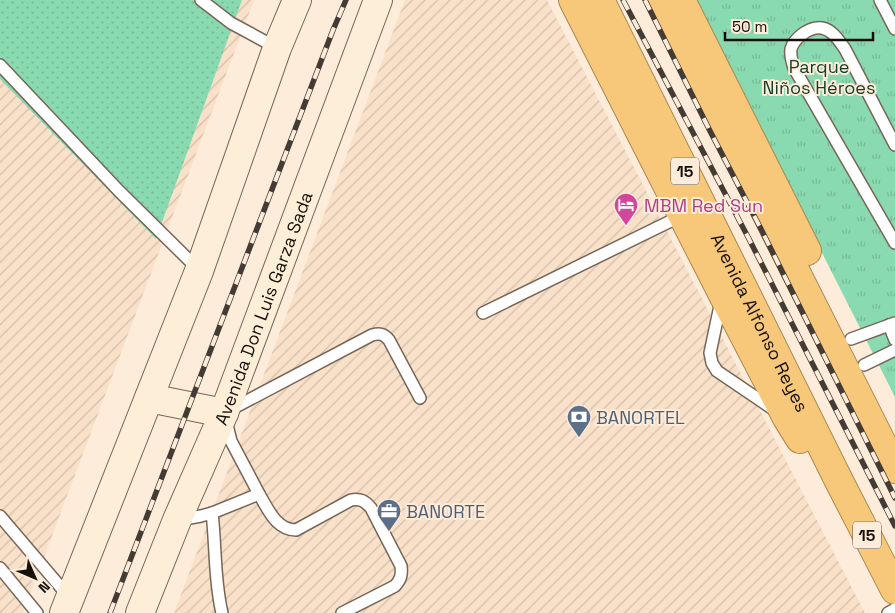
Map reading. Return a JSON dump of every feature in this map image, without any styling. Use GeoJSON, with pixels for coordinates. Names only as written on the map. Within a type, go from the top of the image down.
{"type":"FeatureCollection","features":[{"type":"Feature","properties":{"kind":"highway"},"geometry":{"type":"LineString","coordinates":[[573,0],[787,418],[809,455],[821,470],[839,481]]}},
{"type":"Feature","properties":{"kind":"highway","name":"Avenida Alfonso Reyes"},"geometry":{"type":"LineString","coordinates":[[600,0],[895,590]]}},
{"type":"Feature","properties":{"kind":"highway"},"geometry":{"type":"LineString","coordinates":[[660,0],[895,469]]}},
{"type":"Feature","properties":{"kind":"highway"},"geometry":{"type":"LineString","coordinates":[[682,0],[895,426]]}},
{"type":"Feature","properties":{"kind":"street"},"geometry":{"type":"LineString","coordinates":[[67,606],[199,271],[277,48],[297,0]]}},
{"type":"Feature","properties":{"kind":"street","name":"Avenida Don Luis Garza Sada"},"geometry":{"type":"LineString","coordinates":[[140,613],[177,520],[224,413],[378,0]]}},
{"type":"Feature","properties":{"kind":"street"},"geometry":{"type":"LineString","coordinates":[[149,398],[224,413]]}},
{"type":"Feature","properties":{"kind":"lane"},"geometry":{"type":"LineString","coordinates":[[880,0],[895,29]]}},
{"type":"Feature","properties":{"kind":"lane"},"geometry":{"type":"LineString","coordinates":[[207,2],[231,23],[277,48]]}},
{"type":"Feature","properties":{"kind":"lane"},"geometry":{"type":"LineString","coordinates":[[895,144],[837,37],[822,28],[813,28],[796,40],[792,48],[791,58],[794,68],[895,243]]}},
{"type":"Feature","properties":{"kind":"lane"},"geometry":{"type":"LineString","coordinates":[[0,65],[119,191],[199,271]]}},
{"type":"Feature","properties":{"kind":"lane"},"geometry":{"type":"LineString","coordinates":[[483,313],[683,215]]}},
{"type":"Feature","properties":{"kind":"lane"},"geometry":{"type":"LineString","coordinates":[[723,295],[710,353],[712,363],[717,371],[787,418]]}},
{"type":"Feature","properties":{"kind":"lane"},"geometry":{"type":"LineString","coordinates":[[851,339],[892,324],[895,340]]}},
{"type":"Feature","properties":{"kind":"lane"},"geometry":{"type":"LineString","coordinates":[[342,613],[395,586],[400,581],[402,575],[402,566],[372,508],[366,502],[356,499],[296,530],[289,530],[279,524],[259,494],[231,440],[224,413],[377,334],[383,335],[389,340],[420,398]]}},
{"type":"Feature","properties":{"kind":"lane"},"geometry":{"type":"LineString","coordinates":[[864,364],[895,350]]}},
{"type":"Feature","properties":{"kind":"lane"},"geometry":{"type":"LineString","coordinates":[[177,520],[212,513],[259,494]]}},
{"type":"Feature","properties":{"kind":"lane"},"geometry":{"type":"LineString","coordinates":[[212,513],[218,594],[222,613]]}},
{"type":"Feature","properties":{"kind":"lane"},"geometry":{"type":"LineString","coordinates":[[0,516],[67,606]]}},
{"type":"Feature","properties":{"kind":"lane"},"geometry":{"type":"LineString","coordinates":[[0,568],[37,613]]}},
{"type":"Feature","properties":{"kind":"lane"},"geometry":{"type":"LineString","coordinates":[[888,613],[895,609]]}},
{"type":"Feature","properties":{"kind":"shaded area"},"geometry":{"type":"Polygon","coordinates":[[[0,0],[254,0],[23,613],[0,613],[0,0]]]}},
{"type":"Feature","properties":{"kind":"shaded area"},"geometry":{"type":"Polygon","coordinates":[[[405,0],[547,0],[865,613],[174,613],[405,0]]]}},
{"type":"Feature","properties":{"kind":"green space"},"geometry":{"type":"Polygon","coordinates":[[[0,0],[242,0],[156,239],[0,79],[0,0]]]}},
{"type":"Feature","properties":{"kind":"green space","name":"Parque Niños Héroes"},"geometry":{"type":"Polygon","coordinates":[[[694,0],[895,0],[895,397],[694,0]]]}},
{"type":"Feature","properties":{"kind":"railway"},"geometry":{"type":"LineString","coordinates":[[110,613],[346,0]]}},
{"type":"Feature","properties":{"kind":"railway"},"geometry":{"type":"LineString","coordinates":[[623,0],[748,237],[895,526]]}},
{"type":"Feature","properties":{"kind":"railway"},"geometry":{"type":"LineString","coordinates":[[645,0],[895,498]]}},
{"type":"Feature","properties":{"kind":"place","name":"MBM Red Sun"},"geometry":{"type":"Point","coordinates":[626,226]}},
{"type":"Feature","properties":{"kind":"place","name":"BANORTEL"},"geometry":{"type":"Point","coordinates":[579,438]}},
{"type":"Feature","properties":{"kind":"place","name":"BANORTE"},"geometry":{"type":"Point","coordinates":[389,532]}}]}
